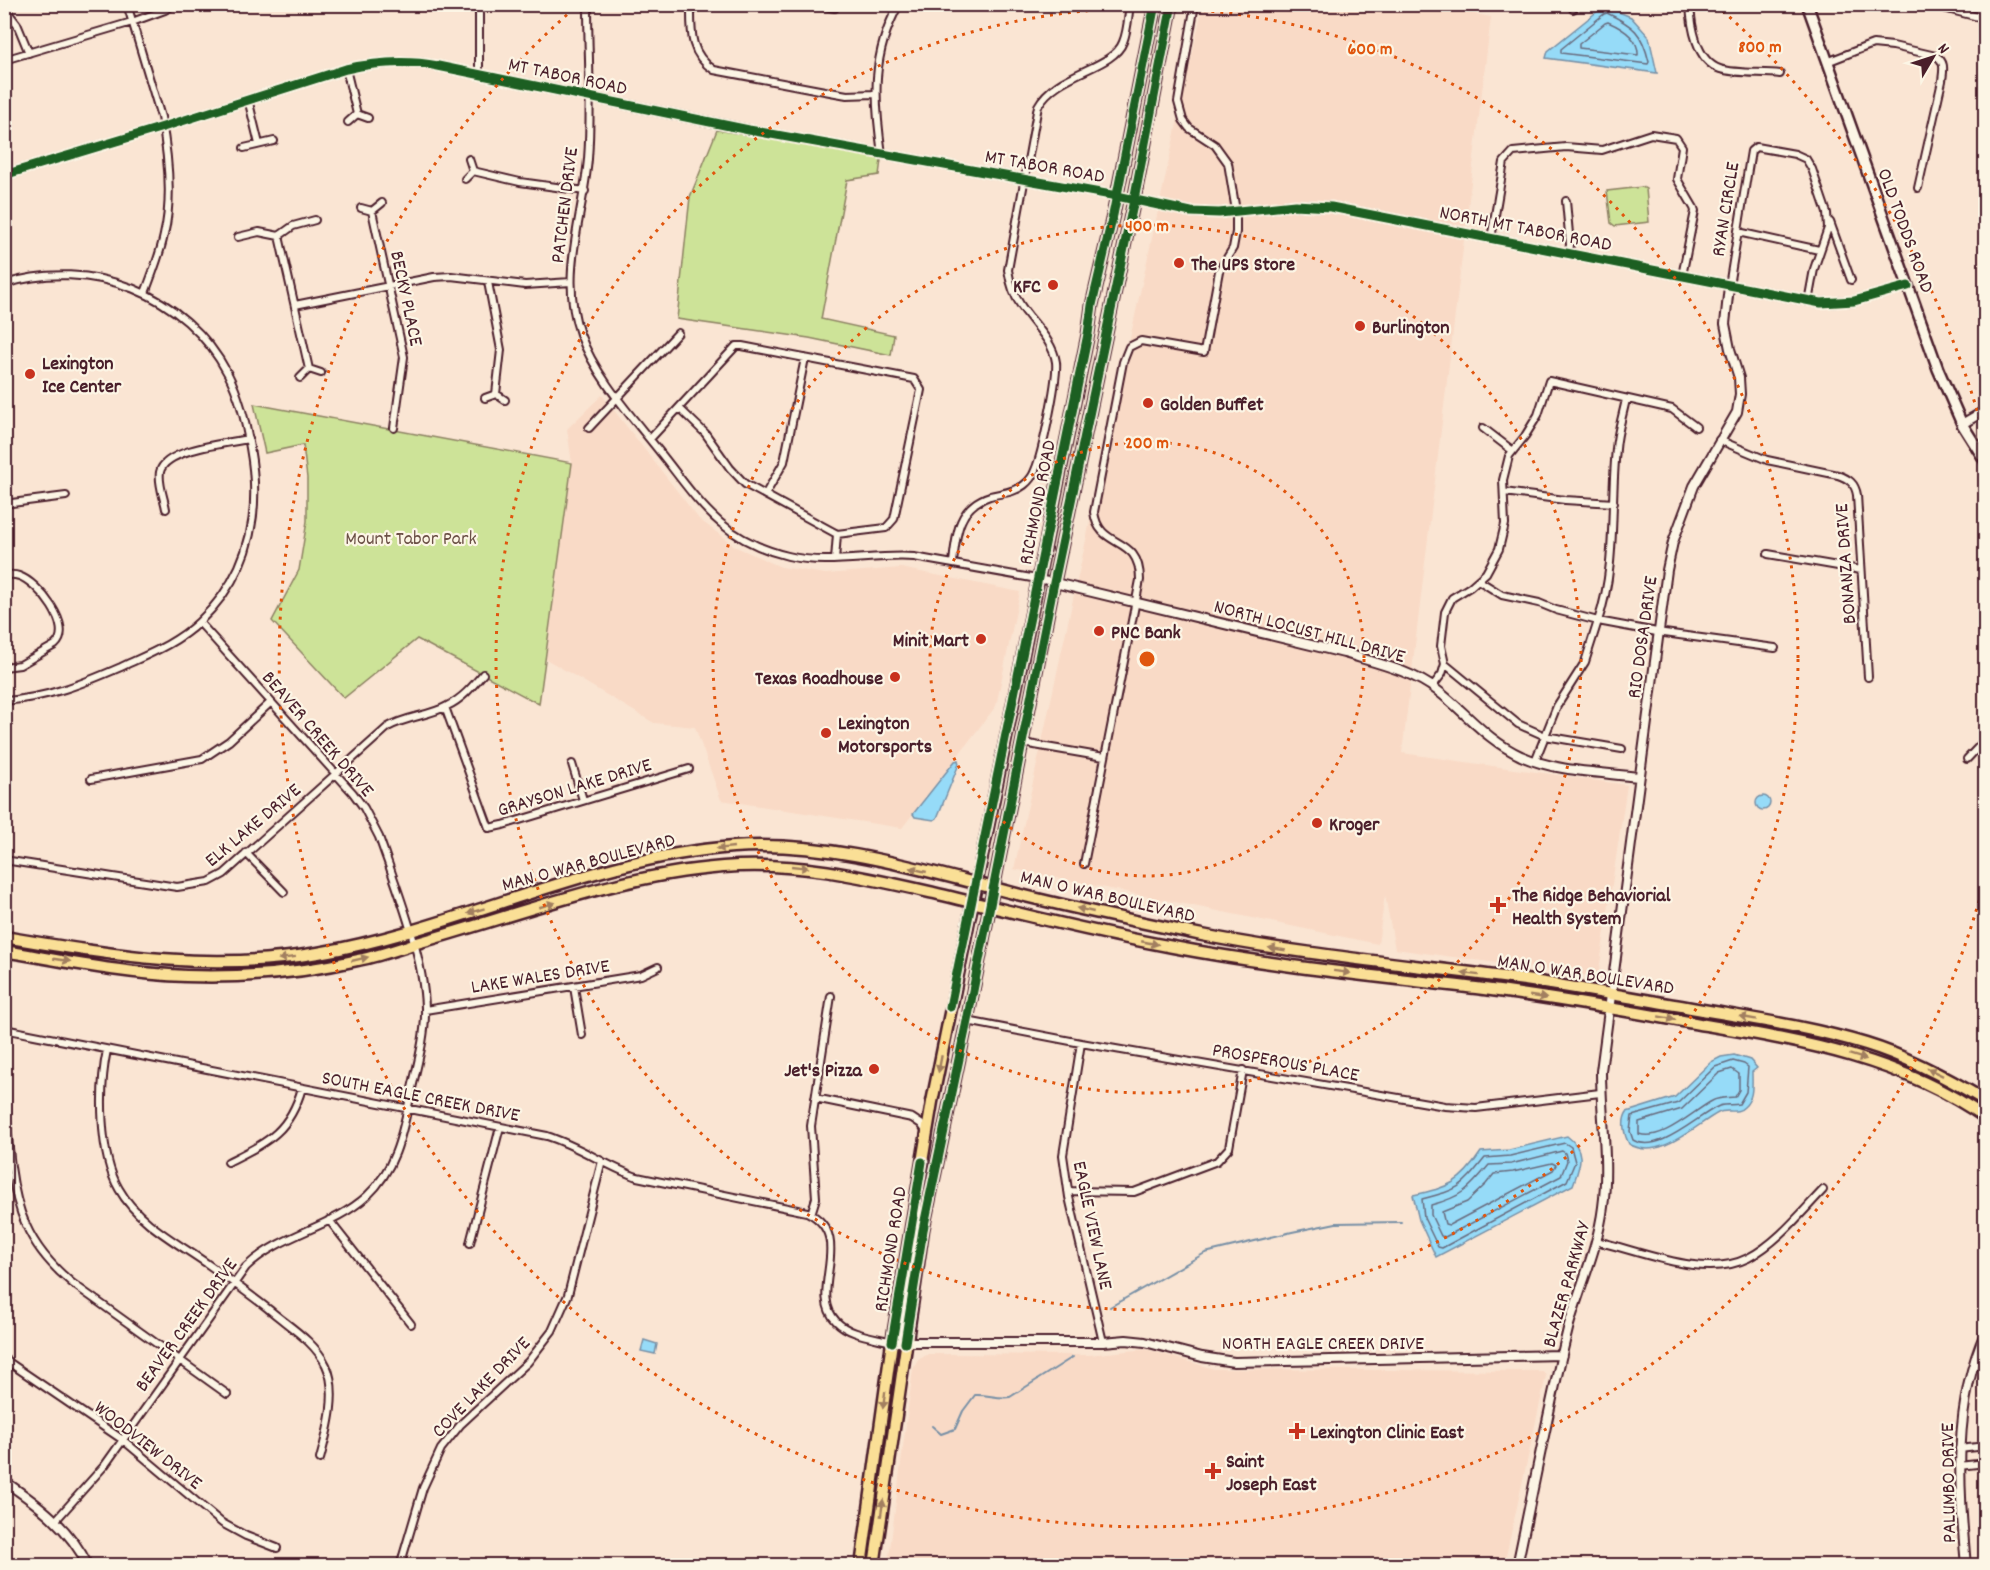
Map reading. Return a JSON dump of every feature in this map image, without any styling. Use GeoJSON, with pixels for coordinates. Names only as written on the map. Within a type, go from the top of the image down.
{"type":"FeatureCollection","features":[{"type":"Feature","properties":{"kind":"main road","name":"RICHMOND ROAD"},"geometry":{"type":"LineString","coordinates":[[861,1566],[892,1342],[932,1102],[1092,305],[1117,196],[1155,4]]}},
{"type":"Feature","properties":{"kind":"main road","name":"RICHMOND ROAD"},"geometry":{"type":"LineString","coordinates":[[874,1566],[923,1230],[1172,4]]}},
{"type":"Feature","properties":{"kind":"main road","name":"OLD TODDS ROAD"},"geometry":{"type":"LineString","coordinates":[[1807,4],[1938,369],[1962,424],[1986,462]]}},
{"type":"Feature","properties":{"kind":"main road","name":"MAN O WAR BOULEVARD"},"geometry":{"type":"LineString","coordinates":[[4,937],[141,958],[218,962],[251,961],[321,953],[387,938],[661,856],[737,846],[778,847],[849,855],[1149,924],[1267,947],[1523,980],[1814,1030],[1866,1044],[1911,1060],[1986,1101]]}},
{"type":"Feature","properties":{"kind":"main road","name":"MAN O WAR BOULEVARD"},"geometry":{"type":"LineString","coordinates":[[4,951],[153,974],[249,975],[309,969],[360,960],[632,881],[669,873],[722,867],[780,866],[824,869],[1176,948],[1302,968],[1480,989],[1610,1008],[1807,1043],[1853,1055],[1924,1082],[1952,1096],[1986,1118]]}},
{"type":"Feature","properties":{"kind":"street"},"geometry":{"type":"LineString","coordinates":[[127,4],[163,128],[167,182],[167,218],[161,248],[145,293]]}},
{"type":"Feature","properties":{"kind":"street"},"geometry":{"type":"LineString","coordinates":[[4,60],[154,15],[175,4]]}},
{"type":"Feature","properties":{"kind":"street"},"geometry":{"type":"LineString","coordinates":[[457,4],[479,5],[479,75]]}},
{"type":"Feature","properties":{"kind":"street","name":"PATCHEN DRIVE"},"geometry":{"type":"LineString","coordinates":[[588,4],[588,156],[585,191],[573,253],[571,282],[573,307],[582,340],[596,366],[702,507],[737,536],[764,549],[790,557],[835,560],[898,556],[953,563],[1055,582]]}},
{"type":"Feature","properties":{"kind":"street"},"geometry":{"type":"LineString","coordinates":[[691,4],[692,41],[695,51],[705,65],[714,69],[839,93],[875,94]]}},
{"type":"Feature","properties":{"kind":"street"},"geometry":{"type":"LineString","coordinates":[[812,4],[835,8]]}},
{"type":"Feature","properties":{"kind":"street"},"geometry":{"type":"LineString","coordinates":[[882,154],[875,94],[876,72],[884,36],[899,4]]}},
{"type":"Feature","properties":{"kind":"street"},"geometry":{"type":"LineString","coordinates":[[953,563],[956,535],[965,513],[980,500],[1023,486],[1035,470],[1055,379],[1054,354],[1019,303],[1013,291],[1008,270],[1023,180],[1041,102],[1052,89],[1105,61],[1118,50],[1123,43],[1130,4]]}},
{"type":"Feature","properties":{"kind":"street"},"geometry":{"type":"LineString","coordinates":[[1084,864],[1140,580],[1137,557],[1131,550],[1103,534],[1094,512],[1123,362],[1129,347],[1140,341],[1204,352],[1219,271],[1233,248],[1236,232],[1232,179],[1225,157],[1215,145],[1189,128],[1183,120],[1178,102],[1195,4]]}},
{"type":"Feature","properties":{"kind":"street"},"geometry":{"type":"LineString","coordinates":[[1690,4],[1699,48],[1712,64],[1719,69],[1780,74]]}},
{"type":"Feature","properties":{"kind":"street"},"geometry":{"type":"LineString","coordinates":[[1928,4],[1986,19]]}},
{"type":"Feature","properties":{"kind":"street"},"geometry":{"type":"LineString","coordinates":[[4,7],[17,24],[29,53]]}},
{"type":"Feature","properties":{"kind":"street"},"geometry":{"type":"LineString","coordinates":[[1827,62],[1863,47],[1881,44],[1936,56],[1942,61],[1944,68],[1942,81],[1918,188]]}},
{"type":"Feature","properties":{"kind":"street","name":"MT TABOR ROAD"},"geometry":{"type":"LineString","coordinates":[[4,175],[163,128],[346,69],[374,63],[402,62],[426,64],[589,98],[1134,200]]}},
{"type":"Feature","properties":{"kind":"street"},"geometry":{"type":"LineString","coordinates":[[346,69],[357,114]]}},
{"type":"Feature","properties":{"kind":"street"},"geometry":{"type":"LineString","coordinates":[[248,99],[259,144]]}},
{"type":"Feature","properties":{"kind":"street"},"geometry":{"type":"LineString","coordinates":[[357,114],[368,118]]}},
{"type":"Feature","properties":{"kind":"street"},"geometry":{"type":"LineString","coordinates":[[348,122],[357,114]]}},
{"type":"Feature","properties":{"kind":"street"},"geometry":{"type":"LineString","coordinates":[[1491,239],[1504,162],[1513,152],[1566,147],[1602,150],[1651,134],[1676,138],[1682,147],[1678,183],[1695,212],[1682,276]]}},
{"type":"Feature","properties":{"kind":"street"},"geometry":{"type":"LineString","coordinates":[[244,148],[274,141]]}},
{"type":"Feature","properties":{"kind":"street","name":"RYAN CIRCLE"},"geometry":{"type":"LineString","coordinates":[[1729,286],[1749,154],[1756,147],[1795,154],[1806,159],[1812,169],[1851,280]]}},
{"type":"Feature","properties":{"kind":"street"},"geometry":{"type":"LineString","coordinates":[[470,159],[473,171]]}},
{"type":"Feature","properties":{"kind":"street"},"geometry":{"type":"LineString","coordinates":[[473,171],[520,182],[585,191]]}},
{"type":"Feature","properties":{"kind":"street"},"geometry":{"type":"LineString","coordinates":[[465,179],[473,171]]}},
{"type":"Feature","properties":{"kind":"street","name":"NORTH MT TABOR ROAD"},"geometry":{"type":"LineString","coordinates":[[1134,200],[1191,212],[1236,212],[1295,205],[1317,206],[1808,302],[1844,302],[1908,286]]}},
{"type":"Feature","properties":{"kind":"street"},"geometry":{"type":"LineString","coordinates":[[1566,201],[1570,245],[1568,254]]}},
{"type":"Feature","properties":{"kind":"street"},"geometry":{"type":"LineString","coordinates":[[361,208],[372,211],[382,203]]}},
{"type":"Feature","properties":{"kind":"street","name":"BECKY PLACE"},"geometry":{"type":"LineString","coordinates":[[372,211],[404,357],[394,428]]}},
{"type":"Feature","properties":{"kind":"street"},"geometry":{"type":"LineString","coordinates":[[1808,302],[1819,250],[1828,228],[1828,218]]}},
{"type":"Feature","properties":{"kind":"street"},"geometry":{"type":"LineString","coordinates":[[238,237],[259,232],[279,236],[293,226],[315,220]]}},
{"type":"Feature","properties":{"kind":"street"},"geometry":{"type":"LineString","coordinates":[[1738,232],[1819,250]]}},
{"type":"Feature","properties":{"kind":"street"},"geometry":{"type":"LineString","coordinates":[[279,236],[309,369]]}},
{"type":"Feature","properties":{"kind":"street"},"geometry":{"type":"LineString","coordinates":[[4,284],[38,277],[81,275],[110,280],[145,293],[178,312],[213,349],[236,391],[249,439],[256,489],[254,518],[243,559],[229,586],[199,622],[166,646],[68,689],[33,699],[4,701]]}},
{"type":"Feature","properties":{"kind":"street"},"geometry":{"type":"LineString","coordinates":[[295,305],[441,276],[525,285],[571,282]]}},
{"type":"Feature","properties":{"kind":"street"},"geometry":{"type":"LineString","coordinates":[[488,282],[501,350],[496,394]]}},
{"type":"Feature","properties":{"kind":"street","name":"RIO DOSA DRIVE"},"geometry":{"type":"LineString","coordinates":[[1610,1008],[1667,570],[1677,532],[1694,486],[1737,412],[1740,394],[1739,378],[1725,324],[1729,286]]}},
{"type":"Feature","properties":{"kind":"street"},"geometry":{"type":"LineString","coordinates":[[589,428],[678,333]]}},
{"type":"Feature","properties":{"kind":"street"},"geometry":{"type":"LineString","coordinates":[[650,439],[736,346],[914,379],[921,390],[894,519],[886,528],[837,534],[745,484],[705,434],[679,408]]}},
{"type":"Feature","properties":{"kind":"street"},"geometry":{"type":"LineString","coordinates":[[765,495],[784,462],[805,358]]}},
{"type":"Feature","properties":{"kind":"street"},"geometry":{"type":"LineString","coordinates":[[309,369],[321,373]]}},
{"type":"Feature","properties":{"kind":"street"},"geometry":{"type":"LineString","coordinates":[[300,378],[309,369]]}},
{"type":"Feature","properties":{"kind":"street"},"geometry":{"type":"LineString","coordinates":[[1432,687],[1442,674],[1445,664],[1441,646],[1445,612],[1452,598],[1486,573],[1499,549],[1505,524],[1503,480],[1509,456],[1538,415],[1549,381],[1672,409],[1696,427]]}},
{"type":"Feature","properties":{"kind":"street"},"geometry":{"type":"LineString","coordinates":[[485,398],[496,394]]}},
{"type":"Feature","properties":{"kind":"street"},"geometry":{"type":"LineString","coordinates":[[496,394],[505,400]]}},
{"type":"Feature","properties":{"kind":"street"},"geometry":{"type":"LineString","coordinates":[[1535,761],[1557,706],[1584,662],[1598,621],[1612,551],[1616,448],[1626,399]]}},
{"type":"Feature","properties":{"kind":"street"},"geometry":{"type":"LineString","coordinates":[[1962,424],[1986,410]]}},
{"type":"Feature","properties":{"kind":"street"},"geometry":{"type":"LineString","coordinates":[[1483,428],[1513,451]]}},
{"type":"Feature","properties":{"kind":"street"},"geometry":{"type":"LineString","coordinates":[[166,509],[160,472],[162,466],[170,458],[181,453],[249,439]]}},
{"type":"Feature","properties":{"kind":"street","name":"BONANZA DRIVE"},"geometry":{"type":"LineString","coordinates":[[1719,440],[1767,460],[1849,479],[1853,483],[1857,495],[1868,676]]}},
{"type":"Feature","properties":{"kind":"street"},"geometry":{"type":"LineString","coordinates":[[1504,492],[1565,500],[1614,503]]}},
{"type":"Feature","properties":{"kind":"street"},"geometry":{"type":"LineString","coordinates":[[4,504],[66,496]]}},
{"type":"Feature","properties":{"kind":"street"},"geometry":{"type":"LineString","coordinates":[[835,560],[837,534]]}},
{"type":"Feature","properties":{"kind":"street"},"geometry":{"type":"LineString","coordinates":[[1768,554],[1861,570]]}},
{"type":"Feature","properties":{"kind":"street"},"geometry":{"type":"LineString","coordinates":[[4,576],[20,576],[41,591],[53,608],[62,634],[55,645],[20,665],[4,667]]}},
{"type":"Feature","properties":{"kind":"street"},"geometry":{"type":"LineString","coordinates":[[1478,580],[1502,595],[1539,603],[1598,621],[1658,632],[1775,648]]}},
{"type":"Feature","properties":{"kind":"street","name":"NORTH LOCUST HILL DRIVE"},"geometry":{"type":"LineString","coordinates":[[1055,582],[1344,653],[1392,668],[1432,687],[1498,744],[1535,761],[1639,777]]}},
{"type":"Feature","properties":{"kind":"street","name":"BEAVER CREEK DRIVE"},"geometry":{"type":"LineString","coordinates":[[56,1520],[105,1465],[246,1266],[261,1254],[357,1204],[380,1182],[395,1157],[408,1108],[425,1010],[423,985],[410,930],[379,837],[364,808],[199,622]]}},
{"type":"Feature","properties":{"kind":"street"},"geometry":{"type":"LineString","coordinates":[[1445,664],[1518,724],[1545,736],[1622,749]]}},
{"type":"Feature","properties":{"kind":"street","name":"ELK LAKE DRIVE"},"geometry":{"type":"LineString","coordinates":[[4,860],[177,887],[200,884],[217,878],[388,727],[407,718],[445,707],[465,694],[483,674]]}},
{"type":"Feature","properties":{"kind":"street"},"geometry":{"type":"LineString","coordinates":[[91,779],[201,759],[229,741],[271,702]]}},
{"type":"Feature","properties":{"kind":"street","name":"GRAYSON LAKE DRIVE"},"geometry":{"type":"LineString","coordinates":[[445,707],[489,828],[688,769]]}},
{"type":"Feature","properties":{"kind":"street"},"geometry":{"type":"LineString","coordinates":[[1967,759],[1986,740]]}},
{"type":"Feature","properties":{"kind":"street"},"geometry":{"type":"LineString","coordinates":[[1023,743],[1104,757]]}},
{"type":"Feature","properties":{"kind":"street"},"geometry":{"type":"LineString","coordinates":[[572,764],[583,800]]}},
{"type":"Feature","properties":{"kind":"street"},"geometry":{"type":"LineString","coordinates":[[246,854],[284,892]]}},
{"type":"Feature","properties":{"kind":"street","name":"LAKE WALES DRIVE"},"geometry":{"type":"LineString","coordinates":[[425,1010],[641,975],[658,967]]}},
{"type":"Feature","properties":{"kind":"street"},"geometry":{"type":"LineString","coordinates":[[574,987],[582,1035]]}},
{"type":"Feature","properties":{"kind":"street"},"geometry":{"type":"LineString","coordinates":[[811,1214],[816,1198],[811,1133],[831,996]]}},
{"type":"Feature","properties":{"kind":"street","name":"BLAZER PARKWAY"},"geometry":{"type":"LineString","coordinates":[[1517,1566],[1562,1355],[1596,1241],[1603,1209],[1605,1182],[1600,1093],[1602,1055],[1610,1008]]}},
{"type":"Feature","properties":{"kind":"street","name":"PROSPEROUS PLACE"},"geometry":{"type":"LineString","coordinates":[[967,1021],[1081,1043],[1464,1108],[1600,1093]]}},
{"type":"Feature","properties":{"kind":"street","name":"SOUTH EAGLE CREEK DRIVE"},"geometry":{"type":"LineString","coordinates":[[4,1029],[408,1108],[562,1141],[637,1177],[811,1214],[821,1222],[831,1245],[827,1294],[832,1316],[849,1330],[892,1342]]}},
{"type":"Feature","properties":{"kind":"street","name":"EAGLE VIEW LANE"},"geometry":{"type":"LineString","coordinates":[[1081,1043],[1063,1155],[1068,1191],[1102,1342]]}},
{"type":"Feature","properties":{"kind":"street"},"geometry":{"type":"LineString","coordinates":[[107,1050],[102,1084],[105,1138],[110,1166],[119,1189],[142,1218],[234,1282],[307,1340],[326,1365],[331,1386],[330,1422],[320,1460]]}},
{"type":"Feature","properties":{"kind":"street"},"geometry":{"type":"LineString","coordinates":[[4,1068],[14,1188],[26,1226],[34,1242],[56,1270],[72,1283],[227,1394]]}},
{"type":"Feature","properties":{"kind":"street"},"geometry":{"type":"LineString","coordinates":[[1068,1191],[1134,1192],[1217,1161],[1229,1149],[1243,1070]]}},
{"type":"Feature","properties":{"kind":"street"},"geometry":{"type":"LineString","coordinates":[[228,1162],[278,1134],[294,1113],[302,1088]]}},
{"type":"Feature","properties":{"kind":"street"},"geometry":{"type":"LineString","coordinates":[[815,1098],[912,1118],[926,1128],[926,1135]]}},
{"type":"Feature","properties":{"kind":"street"},"geometry":{"type":"LineString","coordinates":[[912,1118],[928,1110],[932,1102]]}},
{"type":"Feature","properties":{"kind":"street"},"geometry":{"type":"LineString","coordinates":[[470,1243],[500,1127]]}},
{"type":"Feature","properties":{"kind":"street","name":"COVE LAKE DRIVE"},"geometry":{"type":"LineString","coordinates":[[400,1566],[423,1488],[441,1449],[461,1424],[528,1362],[552,1331],[568,1295],[602,1161]]}},
{"type":"Feature","properties":{"kind":"street"},"geometry":{"type":"LineString","coordinates":[[1596,1241],[1687,1265],[1710,1266],[1733,1263],[1760,1251],[1823,1190]]}},
{"type":"Feature","properties":{"kind":"street"},"geometry":{"type":"LineString","coordinates":[[329,1220],[411,1324]]}},
{"type":"Feature","properties":{"kind":"street","name":"PALUMBO DRIVE"},"geometry":{"type":"LineString","coordinates":[[1966,1566],[1959,1466],[1962,1411],[1968,1379],[1986,1331]]}},
{"type":"Feature","properties":{"kind":"street","name":"NORTH EAGLE CREEK DRIVE"},"geometry":{"type":"LineString","coordinates":[[892,1342],[1126,1340],[1145,1342],[1202,1357],[1234,1362],[1562,1355]]}},
{"type":"Feature","properties":{"kind":"street","name":"WOODVIEW DRIVE"},"geometry":{"type":"LineString","coordinates":[[4,1359],[123,1440],[222,1523],[246,1536],[278,1548]]}},
{"type":"Feature","properties":{"kind":"street"},"geometry":{"type":"LineString","coordinates":[[1959,1449],[1986,1446]]}},
{"type":"Feature","properties":{"kind":"street"},"geometry":{"type":"LineString","coordinates":[[1959,1466],[1986,1463]]}},
{"type":"Feature","properties":{"kind":"street"},"geometry":{"type":"LineString","coordinates":[[4,1481],[56,1520],[79,1548],[88,1566]]}},
{"type":"Feature","properties":{"kind":"shaded area"},"geometry":{"type":"Polygon","coordinates":[[[1424,4],[1491,17],[1402,753],[1627,785],[1598,977],[1395,949],[1385,895],[1378,944],[1014,869],[1203,5],[1424,4]]]}},
{"type":"Feature","properties":{"kind":"shaded area"},"geometry":{"type":"Polygon","coordinates":[[[602,395],[699,519],[736,547],[781,567],[826,574],[901,568],[1020,592],[996,706],[902,828],[721,800],[695,727],[654,723],[546,659],[572,463],[567,429],[602,395]]]}},
{"type":"Feature","properties":{"kind":"shaded area","name":"Saint Joseph East"},"geometry":{"type":"Polygon","coordinates":[[[1146,1349],[1214,1369],[1543,1371],[1546,1376],[1504,1565],[888,1565],[913,1369],[918,1360],[928,1354],[1089,1355],[1146,1349]]]}},
{"type":"Feature","properties":{"kind":"green space"},"geometry":{"type":"Polygon","coordinates":[[[717,130],[877,156],[881,160],[879,175],[847,180],[821,319],[894,335],[891,355],[809,338],[677,319],[690,197],[717,130]]]}},
{"type":"Feature","properties":{"kind":"green space"},"geometry":{"type":"Polygon","coordinates":[[[1642,187],[1646,189],[1649,222],[1615,226],[1611,223],[1607,191],[1642,187]]]}},
{"type":"Feature","properties":{"kind":"green space","name":"Mount Tabor Park"},"geometry":{"type":"Polygon","coordinates":[[[254,404],[572,463],[539,704],[417,639],[344,698],[272,621],[299,570],[307,521],[307,478],[303,445],[265,453],[254,404]]]}},
{"type":"Feature","properties":{"kind":"water"},"geometry":{"type":"Polygon","coordinates":[[[1604,6],[1631,17],[1649,37],[1657,73],[1546,58],[1548,51],[1604,6]]]}},
{"type":"Feature","properties":{"kind":"water"},"geometry":{"type":"Polygon","coordinates":[[[958,760],[959,764],[937,818],[934,820],[915,817],[913,814],[958,760]]]}},
{"type":"Feature","properties":{"kind":"water"},"geometry":{"type":"Polygon","coordinates":[[[1760,796],[1766,796],[1770,803],[1766,810],[1760,810],[1756,806],[1756,800],[1760,796]]]}},
{"type":"Feature","properties":{"kind":"water"},"geometry":{"type":"Polygon","coordinates":[[[1734,1055],[1750,1060],[1757,1068],[1752,1072],[1751,1095],[1744,1107],[1738,1111],[1718,1113],[1664,1146],[1652,1149],[1629,1144],[1624,1128],[1627,1112],[1675,1097],[1711,1062],[1721,1057],[1734,1055]]]}},
{"type":"Feature","properties":{"kind":"water"},"geometry":{"type":"Polygon","coordinates":[[[1567,1136],[1580,1153],[1573,1185],[1436,1257],[1419,1220],[1413,1195],[1445,1186],[1460,1178],[1481,1152],[1509,1150],[1567,1136]]]}},
{"type":"Feature","properties":{"kind":"water"},"geometry":{"type":"Polygon","coordinates":[[[644,1340],[657,1344],[655,1354],[641,1351],[644,1340]]]}},
{"type":"Feature","properties":{"kind":"waterway"},"geometry":{"type":"LineString","coordinates":[[1110,1307],[1205,1253],[1336,1223],[1401,1222]]}},
{"type":"Feature","properties":{"kind":"waterway"},"geometry":{"type":"LineString","coordinates":[[932,1426],[941,1434],[955,1429],[963,1411],[975,1395],[1010,1397],[1073,1357]]}},
{"type":"Feature","properties":{"kind":"cycle path"},"geometry":{"type":"LineString","coordinates":[[950,1007],[1155,4]]}},
{"type":"Feature","properties":{"kind":"cycle path"},"geometry":{"type":"LineString","coordinates":[[905,1343],[923,1230],[1172,4]]}},
{"type":"Feature","properties":{"kind":"cycle path"},"geometry":{"type":"LineString","coordinates":[[4,175],[346,69],[380,63],[403,62],[438,66],[749,130],[1117,196],[1191,212],[1219,213],[1295,205],[1331,207],[1821,303],[1854,301],[1908,286]]}},
{"type":"Feature","properties":{"kind":"cycle path"},"geometry":{"type":"LineString","coordinates":[[892,1342],[922,1162]]}},
{"type":"Feature","properties":{"kind":"place","name":"The UPS Store"},"geometry":{"type":"Point","coordinates":[1179,263]}},
{"type":"Feature","properties":{"kind":"place","name":"KFC"},"geometry":{"type":"Point","coordinates":[1053,285]}},
{"type":"Feature","properties":{"kind":"place","name":"Burlington"},"geometry":{"type":"Point","coordinates":[1360,326]}},
{"type":"Feature","properties":{"kind":"place","name":"Lexington Ice Center"},"geometry":{"type":"Point","coordinates":[30,374]}},
{"type":"Feature","properties":{"kind":"place","name":"Golden Buffet"},"geometry":{"type":"Point","coordinates":[1148,403]}},
{"type":"Feature","properties":{"kind":"place","name":"PNC Bank"},"geometry":{"type":"Point","coordinates":[1099,631]}},
{"type":"Feature","properties":{"kind":"place","name":"Minit Mart"},"geometry":{"type":"Point","coordinates":[981,639]}},
{"type":"Feature","properties":{"kind":"place","name":"Texas Roadhouse"},"geometry":{"type":"Point","coordinates":[895,677]}},
{"type":"Feature","properties":{"kind":"place","name":"Lexington Motorsports"},"geometry":{"type":"Point","coordinates":[826,733]}},
{"type":"Feature","properties":{"kind":"place","name":"Kroger"},"geometry":{"type":"Point","coordinates":[1317,823]}},
{"type":"Feature","properties":{"kind":"place","name":"The Ridge Behaviorial Health System"},"geometry":{"type":"Point","coordinates":[1498,905]}},
{"type":"Feature","properties":{"kind":"place","name":"Jet's Pizza"},"geometry":{"type":"Point","coordinates":[874,1069]}},
{"type":"Feature","properties":{"kind":"place","name":"Lexington Clinic East"},"geometry":{"type":"Point","coordinates":[1297,1431]}},
{"type":"Feature","properties":{"kind":"place","name":"Saint Joseph East"},"geometry":{"type":"Point","coordinates":[1213,1471]}}]}
